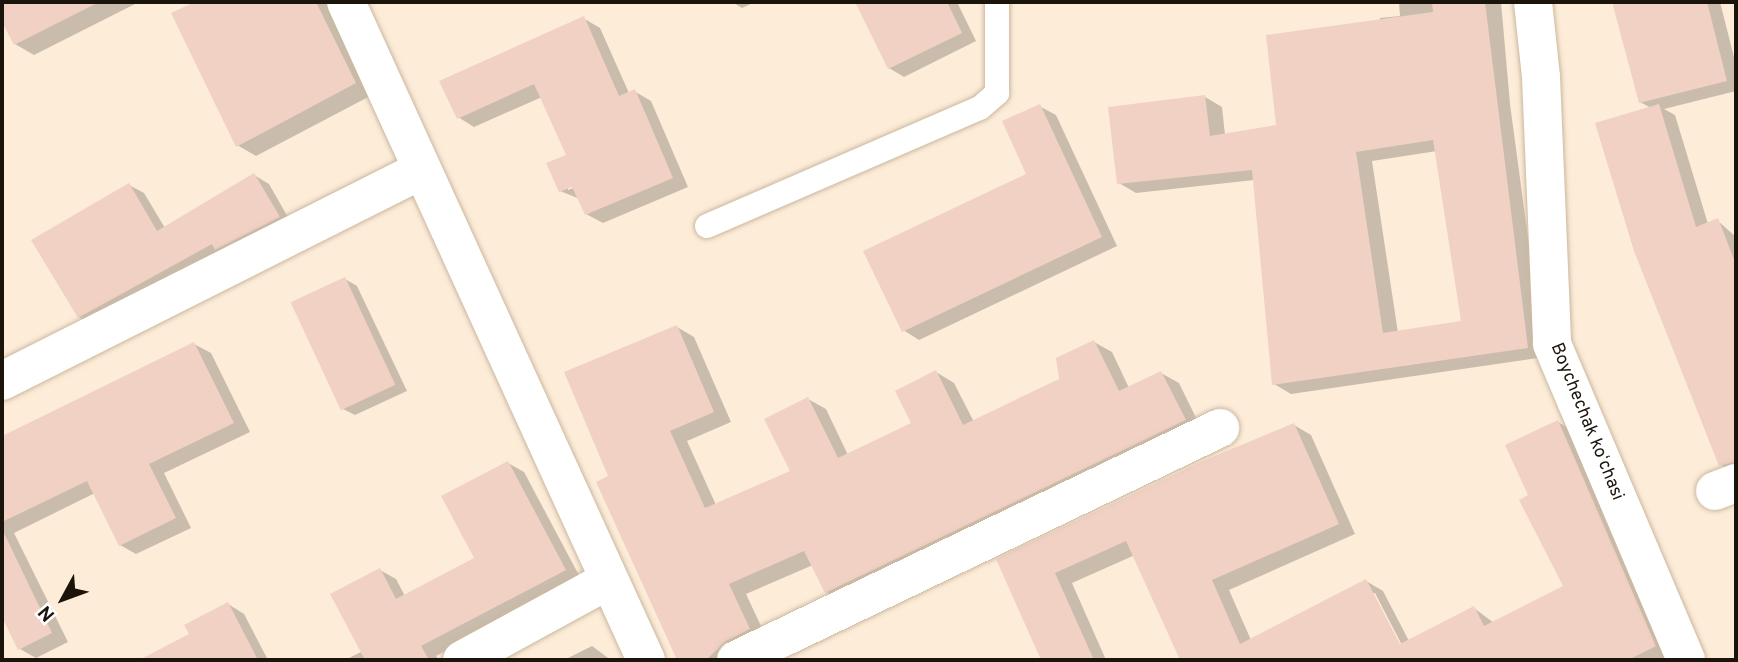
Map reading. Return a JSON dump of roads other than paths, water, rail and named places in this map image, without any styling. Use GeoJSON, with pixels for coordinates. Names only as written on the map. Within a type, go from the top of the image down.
{"type":"FeatureCollection","features":[{"type":"Feature","properties":{"kind":"street"},"geometry":{"type":"LineString","coordinates":[[346,2],[607,581],[646,660]]}},
{"type":"Feature","properties":{"kind":"street","name":"Boychechak koʻchasi"},"geometry":{"type":"LineString","coordinates":[[1533,2],[1541,77],[1552,344],[1682,659]]}},
{"type":"Feature","properties":{"kind":"street"},"geometry":{"type":"LineString","coordinates":[[2,381],[422,170]]}},
{"type":"Feature","properties":{"kind":"street"},"geometry":{"type":"LineString","coordinates":[[736,660],[1220,428]]}},
{"type":"Feature","properties":{"kind":"street"},"geometry":{"type":"LineString","coordinates":[[462,660],[607,581]]}},
{"type":"Feature","properties":{"kind":"lane"},"geometry":{"type":"LineString","coordinates":[[707,226],[980,108],[997,93],[997,2]]}}]}
